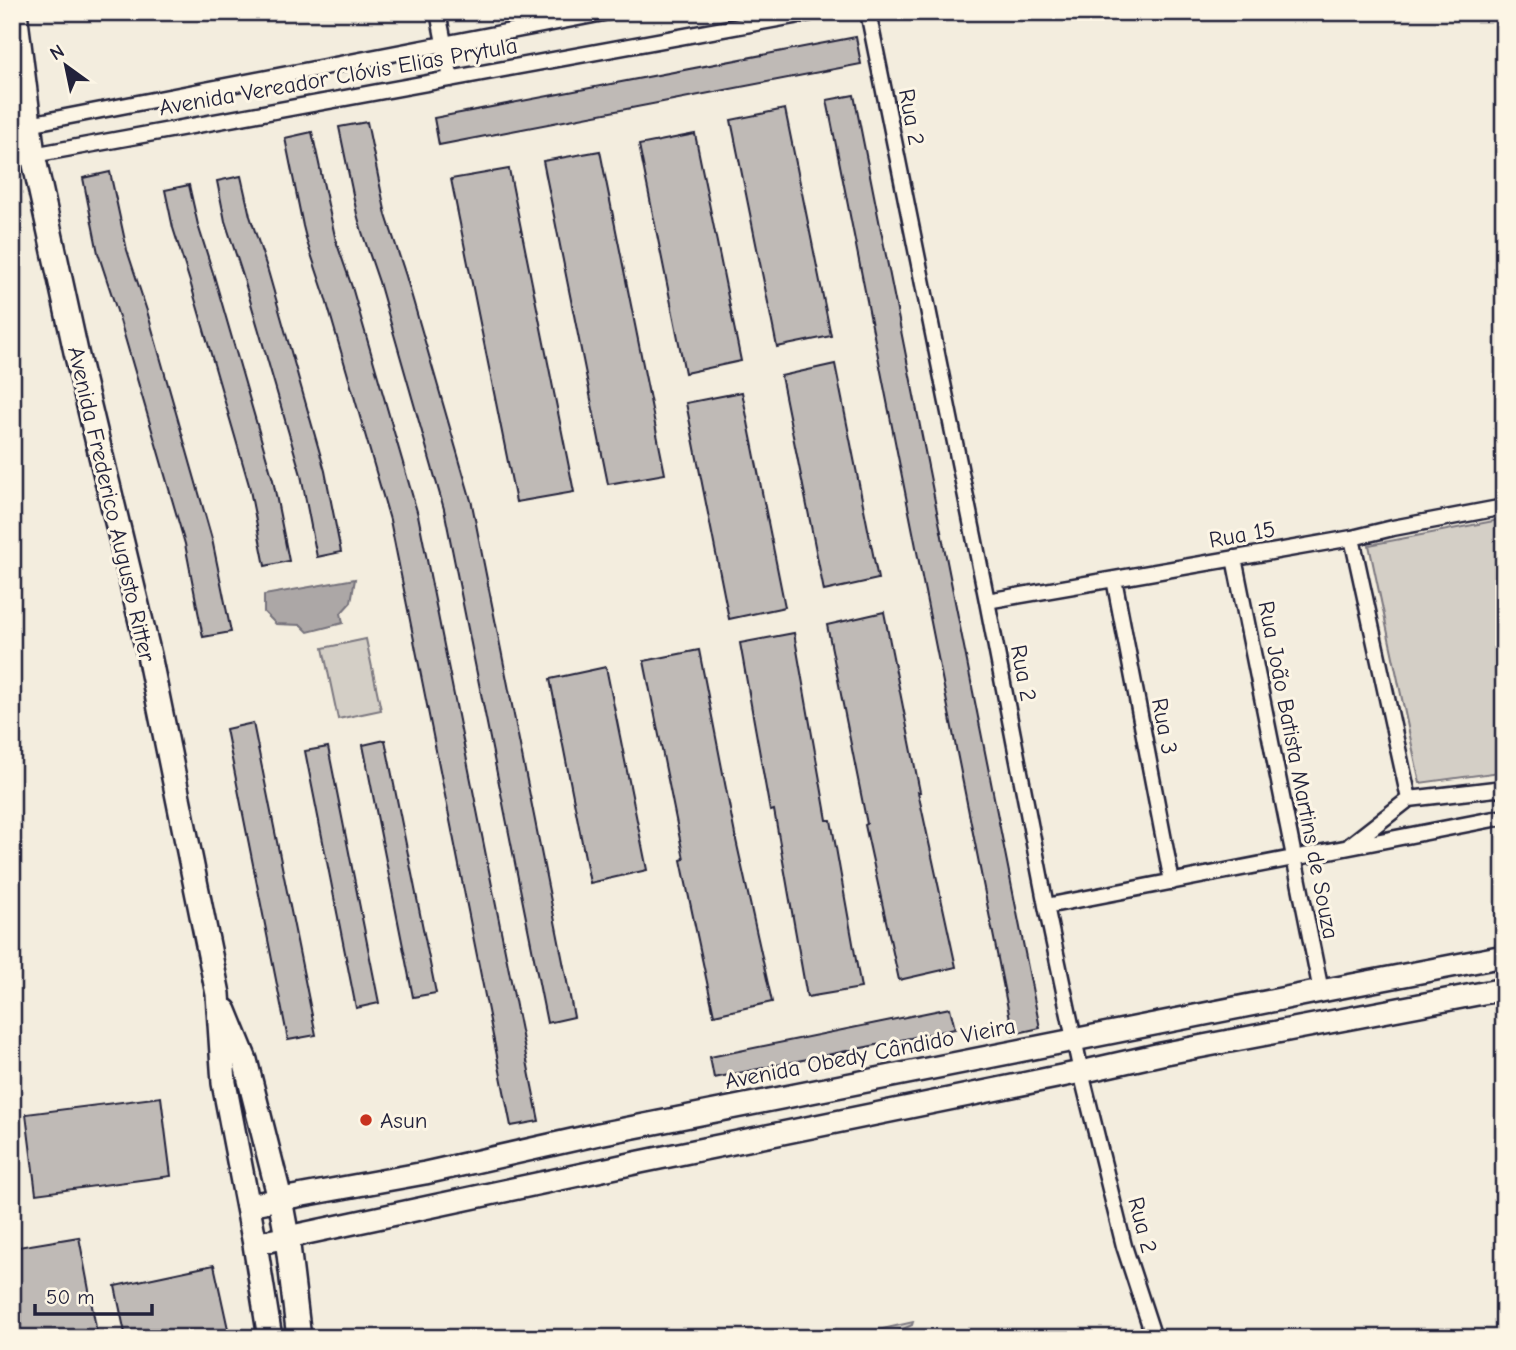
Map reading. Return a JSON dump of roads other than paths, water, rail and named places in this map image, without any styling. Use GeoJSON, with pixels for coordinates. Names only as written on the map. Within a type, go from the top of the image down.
{"type":"FeatureCollection","features":[{"type":"Feature","properties":{"kind":"main road","name":"Avenida Frederico Augusto Ritter"},"geometry":{"type":"LineString","coordinates":[[15,12],[33,155],[76,352],[149,655],[218,995],[224,1083],[243,1176],[270,1338]]}},
{"type":"Feature","properties":{"kind":"main road","name":"Avenida Obedy Cândido Vieira"},"geometry":{"type":"LineString","coordinates":[[248,1205],[425,1173],[634,1127],[1504,956]]}},
{"type":"Feature","properties":{"kind":"main road"},"geometry":{"type":"LineString","coordinates":[[255,1244],[1161,1054],[1504,989]]}},
{"type":"Feature","properties":{"kind":"main road","name":"Avenida Frederico Augusto Ritter"},"geometry":{"type":"LineString","coordinates":[[218,995],[245,1060],[280,1199],[299,1338]]}},
{"type":"Feature","properties":{"kind":"main road"},"geometry":{"type":"LineString","coordinates":[[634,1127],[640,1162]]}},
{"type":"Feature","properties":{"kind":"main road"},"geometry":{"type":"LineString","coordinates":[[243,1176],[280,1199]]}},
{"type":"Feature","properties":{"kind":"street"},"geometry":{"type":"LineString","coordinates":[[438,12],[451,79]]}},
{"type":"Feature","properties":{"kind":"street","name":"Avenida Vereador Clóvis Elias Prytula"},"geometry":{"type":"LineString","coordinates":[[29,124],[609,12]]}},
{"type":"Feature","properties":{"kind":"street","name":"Avenida Vereador Clóvis Elias Prytula"},"geometry":{"type":"LineString","coordinates":[[33,155],[816,12]]}},
{"type":"Feature","properties":{"kind":"street","name":"Rua 2"},"geometry":{"type":"LineString","coordinates":[[868,12],[1081,1072],[1124,1246],[1154,1338]]}},
{"type":"Feature","properties":{"kind":"street","name":"Rua 15"},"geometry":{"type":"LineString","coordinates":[[987,601],[1352,538],[1504,507]]}},
{"type":"Feature","properties":{"kind":"street"},"geometry":{"type":"LineString","coordinates":[[1352,538],[1409,799]]}},
{"type":"Feature","properties":{"kind":"street","name":"Rua João Batista Martins de Souza"},"geometry":{"type":"LineString","coordinates":[[1234,558],[1321,991]]}},
{"type":"Feature","properties":{"kind":"street","name":"Rua 3"},"geometry":{"type":"LineString","coordinates":[[1114,579],[1172,882]]}},
{"type":"Feature","properties":{"kind":"street"},"geometry":{"type":"LineString","coordinates":[[1346,848],[1409,799],[1495,789],[1504,791]]}},
{"type":"Feature","properties":{"kind":"street"},"geometry":{"type":"LineString","coordinates":[[1046,906],[1504,817]]}},
{"type":"Feature","properties":{"kind":"place","name":"Asun"},"geometry":{"type":"Point","coordinates":[366,1120]}}]}
